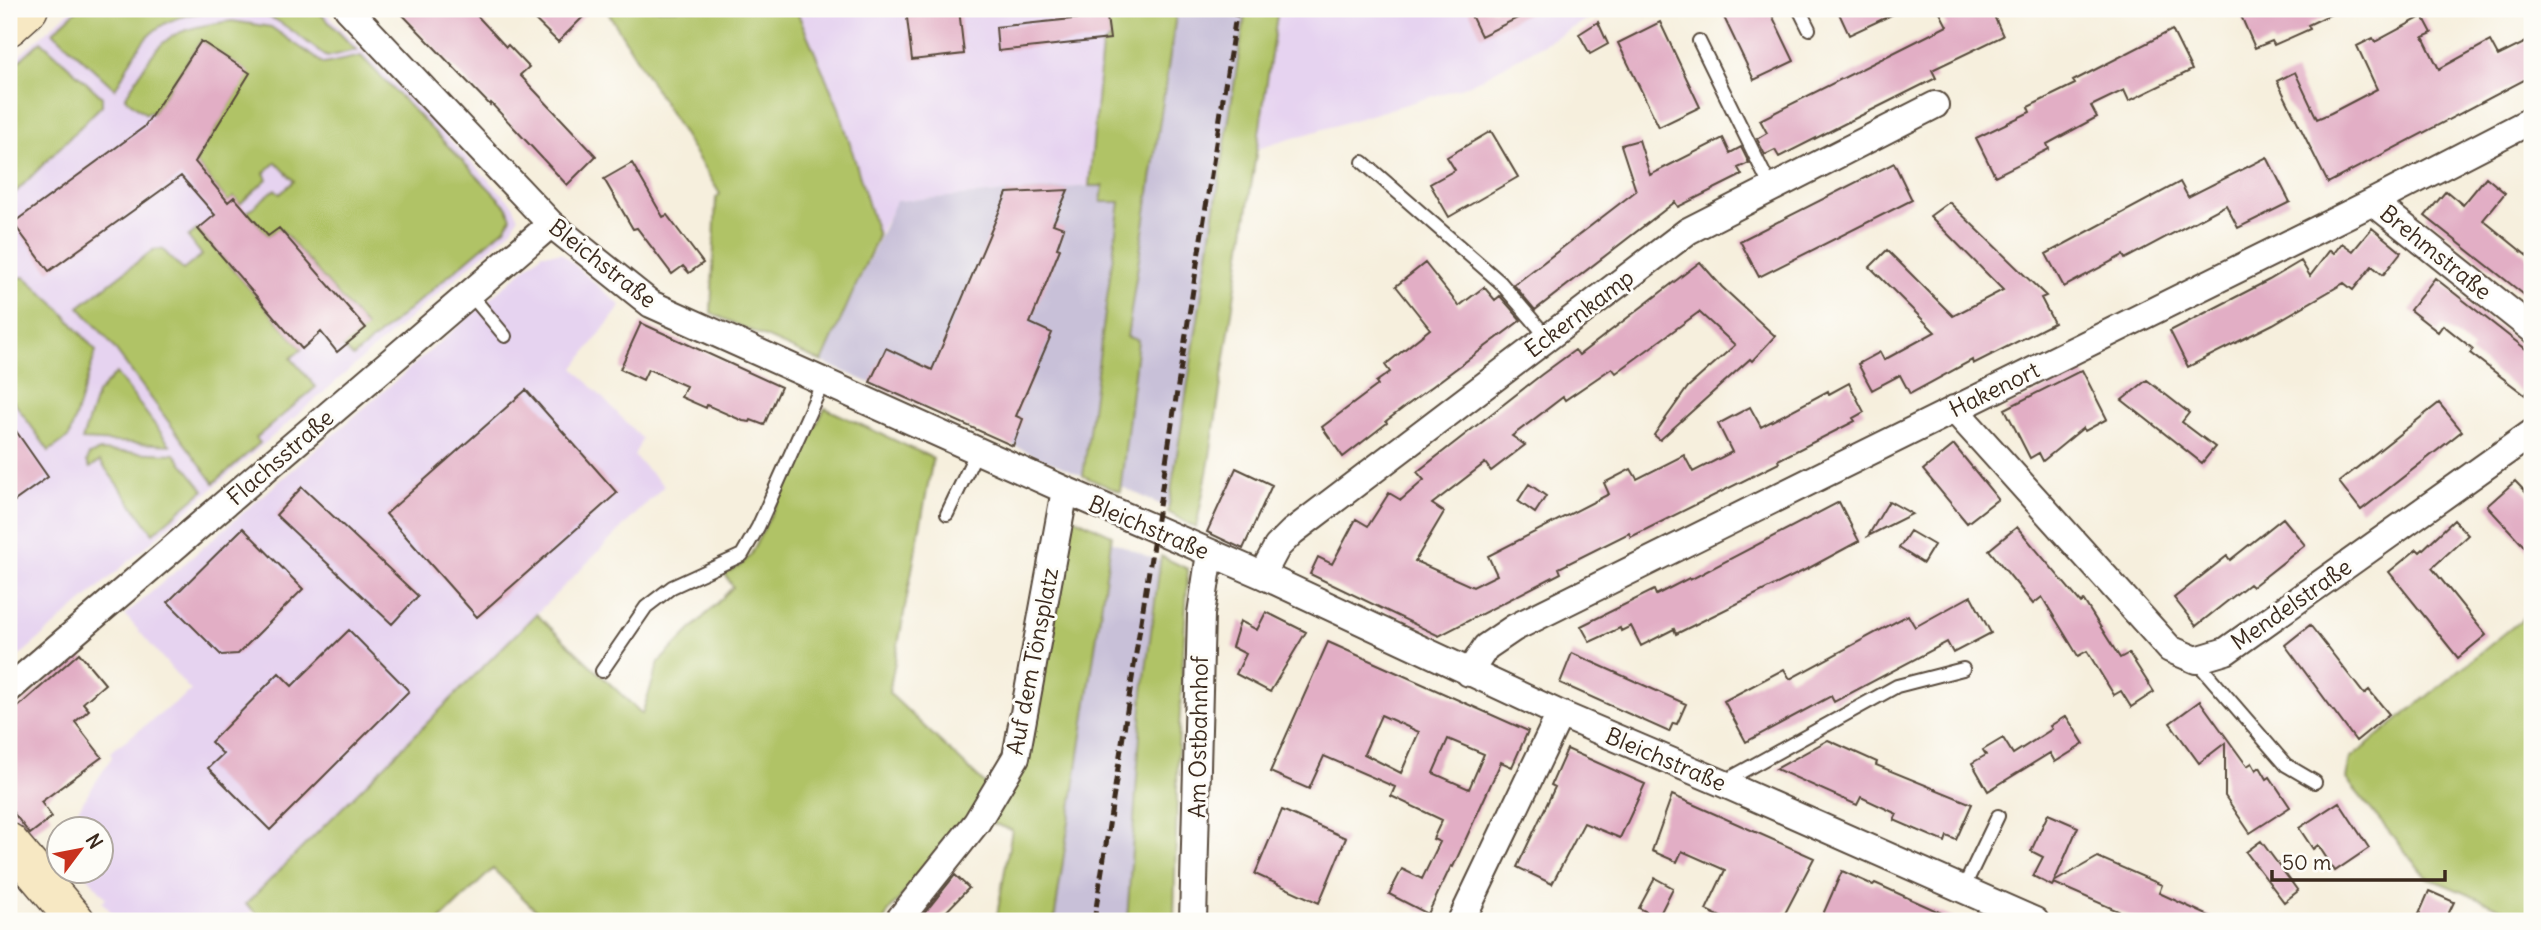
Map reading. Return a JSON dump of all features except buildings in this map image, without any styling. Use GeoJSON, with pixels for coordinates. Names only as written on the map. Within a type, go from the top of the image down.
{"type":"FeatureCollection","features":[{"type":"Feature","properties":{"kind":"main road"},"geometry":{"type":"LineString","coordinates":[[9,27],[29,9]]}},
{"type":"Feature","properties":{"kind":"main road"},"geometry":{"type":"LineString","coordinates":[[10,846],[76,921]]}},
{"type":"Feature","properties":{"kind":"street","name":"Bleichstraße"},"geometry":{"type":"LineString","coordinates":[[348,9],[551,224],[650,304],[1262,575],[1560,714],[2035,921]]}},
{"type":"Feature","properties":{"kind":"street","name":"Eckernkamp"},"geometry":{"type":"LineString","coordinates":[[1262,575],[1277,547],[1292,532],[1688,231],[1935,105]]}},
{"type":"Feature","properties":{"kind":"street","name":"Hakenort"},"geometry":{"type":"LineString","coordinates":[[1469,673],[1486,647],[1514,628],[2373,202],[2532,120]]}},
{"type":"Feature","properties":{"kind":"street","name":"Brehmstraße"},"geometry":{"type":"LineString","coordinates":[[2373,202],[2532,329]]}},
{"type":"Feature","properties":{"kind":"street","name":"Flachsstraße"},"geometry":{"type":"LineString","coordinates":[[9,689],[551,224]]}},
{"type":"Feature","properties":{"kind":"street"},"geometry":{"type":"LineString","coordinates":[[1954,409],[2170,649],[2196,660]]}},
{"type":"Feature","properties":{"kind":"street","name":"Mendelstraße"},"geometry":{"type":"LineString","coordinates":[[2196,660],[2226,651],[2532,433]]}},
{"type":"Feature","properties":{"kind":"street","name":"Auf dem Tönsplatz"},"geometry":{"type":"LineString","coordinates":[[898,921],[977,822],[1016,757],[1065,490]]}},
{"type":"Feature","properties":{"kind":"street","name":"Am Ostbahnhof"},"geometry":{"type":"LineString","coordinates":[[1193,921],[1201,614],[1210,552]]}},
{"type":"Feature","properties":{"kind":"street"},"geometry":{"type":"LineString","coordinates":[[1461,921],[1560,714]]}},
{"type":"Feature","properties":{"kind":"lane"},"geometry":{"type":"LineString","coordinates":[[1799,9],[1809,29]]}},
{"type":"Feature","properties":{"kind":"lane"},"geometry":{"type":"LineString","coordinates":[[1699,41],[1771,188]]}},
{"type":"Feature","properties":{"kind":"lane"},"geometry":{"type":"LineString","coordinates":[[1363,162],[1500,282],[1547,337]]}},
{"type":"Feature","properties":{"kind":"lane"},"geometry":{"type":"LineString","coordinates":[[470,294],[505,335]]}},
{"type":"Feature","properties":{"kind":"lane"},"geometry":{"type":"LineString","coordinates":[[602,671],[646,607],[672,587],[742,555],[758,527],[824,382]]}},
{"type":"Feature","properties":{"kind":"lane"},"geometry":{"type":"LineString","coordinates":[[947,514],[977,451]]}},
{"type":"Feature","properties":{"kind":"lane"},"geometry":{"type":"LineString","coordinates":[[2196,660],[2286,765],[2315,782]]}},
{"type":"Feature","properties":{"kind":"lane"},"geometry":{"type":"LineString","coordinates":[[1722,783],[1897,686],[1963,668]]}},
{"type":"Feature","properties":{"kind":"lane"},"geometry":{"type":"LineString","coordinates":[[1963,889],[1998,816]]}},
{"type":"Feature","properties":{"kind":"shaded area"},"geometry":{"type":"Polygon","coordinates":[[[72,9],[322,9],[513,205],[518,217],[512,229],[9,665],[9,64],[72,9]]]}},
{"type":"Feature","properties":{"kind":"shaded area"},"geometry":{"type":"Polygon","coordinates":[[[796,9],[1106,9],[1110,39],[1102,47],[1089,186],[897,201],[878,236],[839,108],[796,9]]]}},
{"type":"Feature","properties":{"kind":"shaded area"},"geometry":{"type":"Polygon","coordinates":[[[1165,9],[1278,9],[1209,463],[1196,528],[1168,512],[1168,508],[1122,487],[1120,492],[822,362],[896,201],[1103,185],[1165,9]]]}},
{"type":"Feature","properties":{"kind":"shaded area"},"geometry":{"type":"Polygon","coordinates":[[[1278,9],[1606,9],[1470,85],[1257,149],[1278,9]]]}},
{"type":"Feature","properties":{"kind":"shaded area"},"geometry":{"type":"Polygon","coordinates":[[[543,253],[561,253],[621,306],[574,368],[642,439],[634,456],[664,486],[247,903],[253,910],[241,921],[119,921],[102,902],[106,898],[94,884],[116,884],[116,814],[75,814],[112,757],[110,752],[191,691],[125,615],[543,253]]]}},
{"type":"Feature","properties":{"kind":"shaded area"},"geometry":{"type":"Polygon","coordinates":[[[1112,535],[1111,541],[1159,561],[1161,556],[1188,569],[1178,748],[1174,921],[996,921],[1012,830],[989,822],[1112,535]]]}},
{"type":"Feature","properties":{"kind":"green space"},"geometry":{"type":"Polygon","coordinates":[[[78,9],[316,9],[356,50],[327,57],[274,19],[246,11],[212,11],[180,18],[154,31],[136,51],[115,89],[53,32],[78,9]]]}},
{"type":"Feature","properties":{"kind":"green space"},"geometry":{"type":"Polygon","coordinates":[[[606,9],[796,9],[839,108],[878,236],[822,362],[711,313],[716,198],[720,194],[606,9]]]}},
{"type":"Feature","properties":{"kind":"green space"},"geometry":{"type":"Polygon","coordinates":[[[1106,9],[1177,9],[1127,337],[1138,340],[1120,492],[1083,476],[1120,202],[1101,202],[1103,186],[1089,186],[1102,46],[1110,39],[1106,9]]]}},
{"type":"Feature","properties":{"kind":"green space"},"geometry":{"type":"Polygon","coordinates":[[[1246,9],[1278,9],[1209,463],[1196,528],[1168,512],[1246,9]]]}},
{"type":"Feature","properties":{"kind":"green space"},"geometry":{"type":"Polygon","coordinates":[[[232,21],[271,27],[324,64],[361,56],[507,207],[511,218],[506,227],[353,357],[343,347],[366,327],[280,228],[268,236],[247,212],[275,189],[280,194],[294,181],[276,162],[264,173],[267,179],[240,204],[234,197],[228,202],[195,162],[249,73],[201,41],[153,113],[146,114],[125,98],[165,41],[191,29],[232,21]]]}},
{"type":"Feature","properties":{"kind":"green space"},"geometry":{"type":"Polygon","coordinates":[[[41,41],[102,97],[102,105],[9,199],[9,70],[41,41]]]}},
{"type":"Feature","properties":{"kind":"green space"},"geometry":{"type":"Polygon","coordinates":[[[198,229],[302,349],[291,358],[316,387],[256,438],[260,443],[214,483],[105,336],[79,307],[153,250],[162,249],[183,270],[202,255],[188,237],[198,229]]]}},
{"type":"Feature","properties":{"kind":"green space"},"geometry":{"type":"Polygon","coordinates":[[[25,277],[59,308],[96,351],[69,437],[49,451],[9,395],[9,284],[16,278],[25,277]]]}},
{"type":"Feature","properties":{"kind":"green space"},"geometry":{"type":"Polygon","coordinates":[[[116,373],[170,445],[82,440],[97,394],[116,373]]]}},
{"type":"Feature","properties":{"kind":"green space"},"geometry":{"type":"Polygon","coordinates":[[[825,408],[933,458],[889,693],[988,787],[976,808],[889,911],[884,921],[547,921],[493,869],[439,921],[265,921],[246,904],[536,614],[642,714],[659,662],[733,587],[725,574],[750,556],[825,408]]]}},
{"type":"Feature","properties":{"kind":"green space"},"geometry":{"type":"Polygon","coordinates":[[[99,451],[175,454],[204,490],[153,533],[100,461],[90,468],[87,462],[89,455],[99,451]]]}},
{"type":"Feature","properties":{"kind":"green space"},"geometry":{"type":"Polygon","coordinates":[[[1066,514],[1112,535],[1054,921],[996,921],[1012,830],[989,822],[1066,514]]]}},
{"type":"Feature","properties":{"kind":"green space"},"geometry":{"type":"Polygon","coordinates":[[[1161,556],[1188,569],[1178,748],[1174,921],[1127,921],[1143,692],[1161,556]]]}},
{"type":"Feature","properties":{"kind":"green space"},"geometry":{"type":"Polygon","coordinates":[[[2532,611],[2531,921],[2426,877],[2346,779],[2350,759],[2532,611]]]}},
{"type":"Feature","properties":{"kind":"railway"},"geometry":{"type":"LineString","coordinates":[[1094,921],[1237,9]]}}]}
